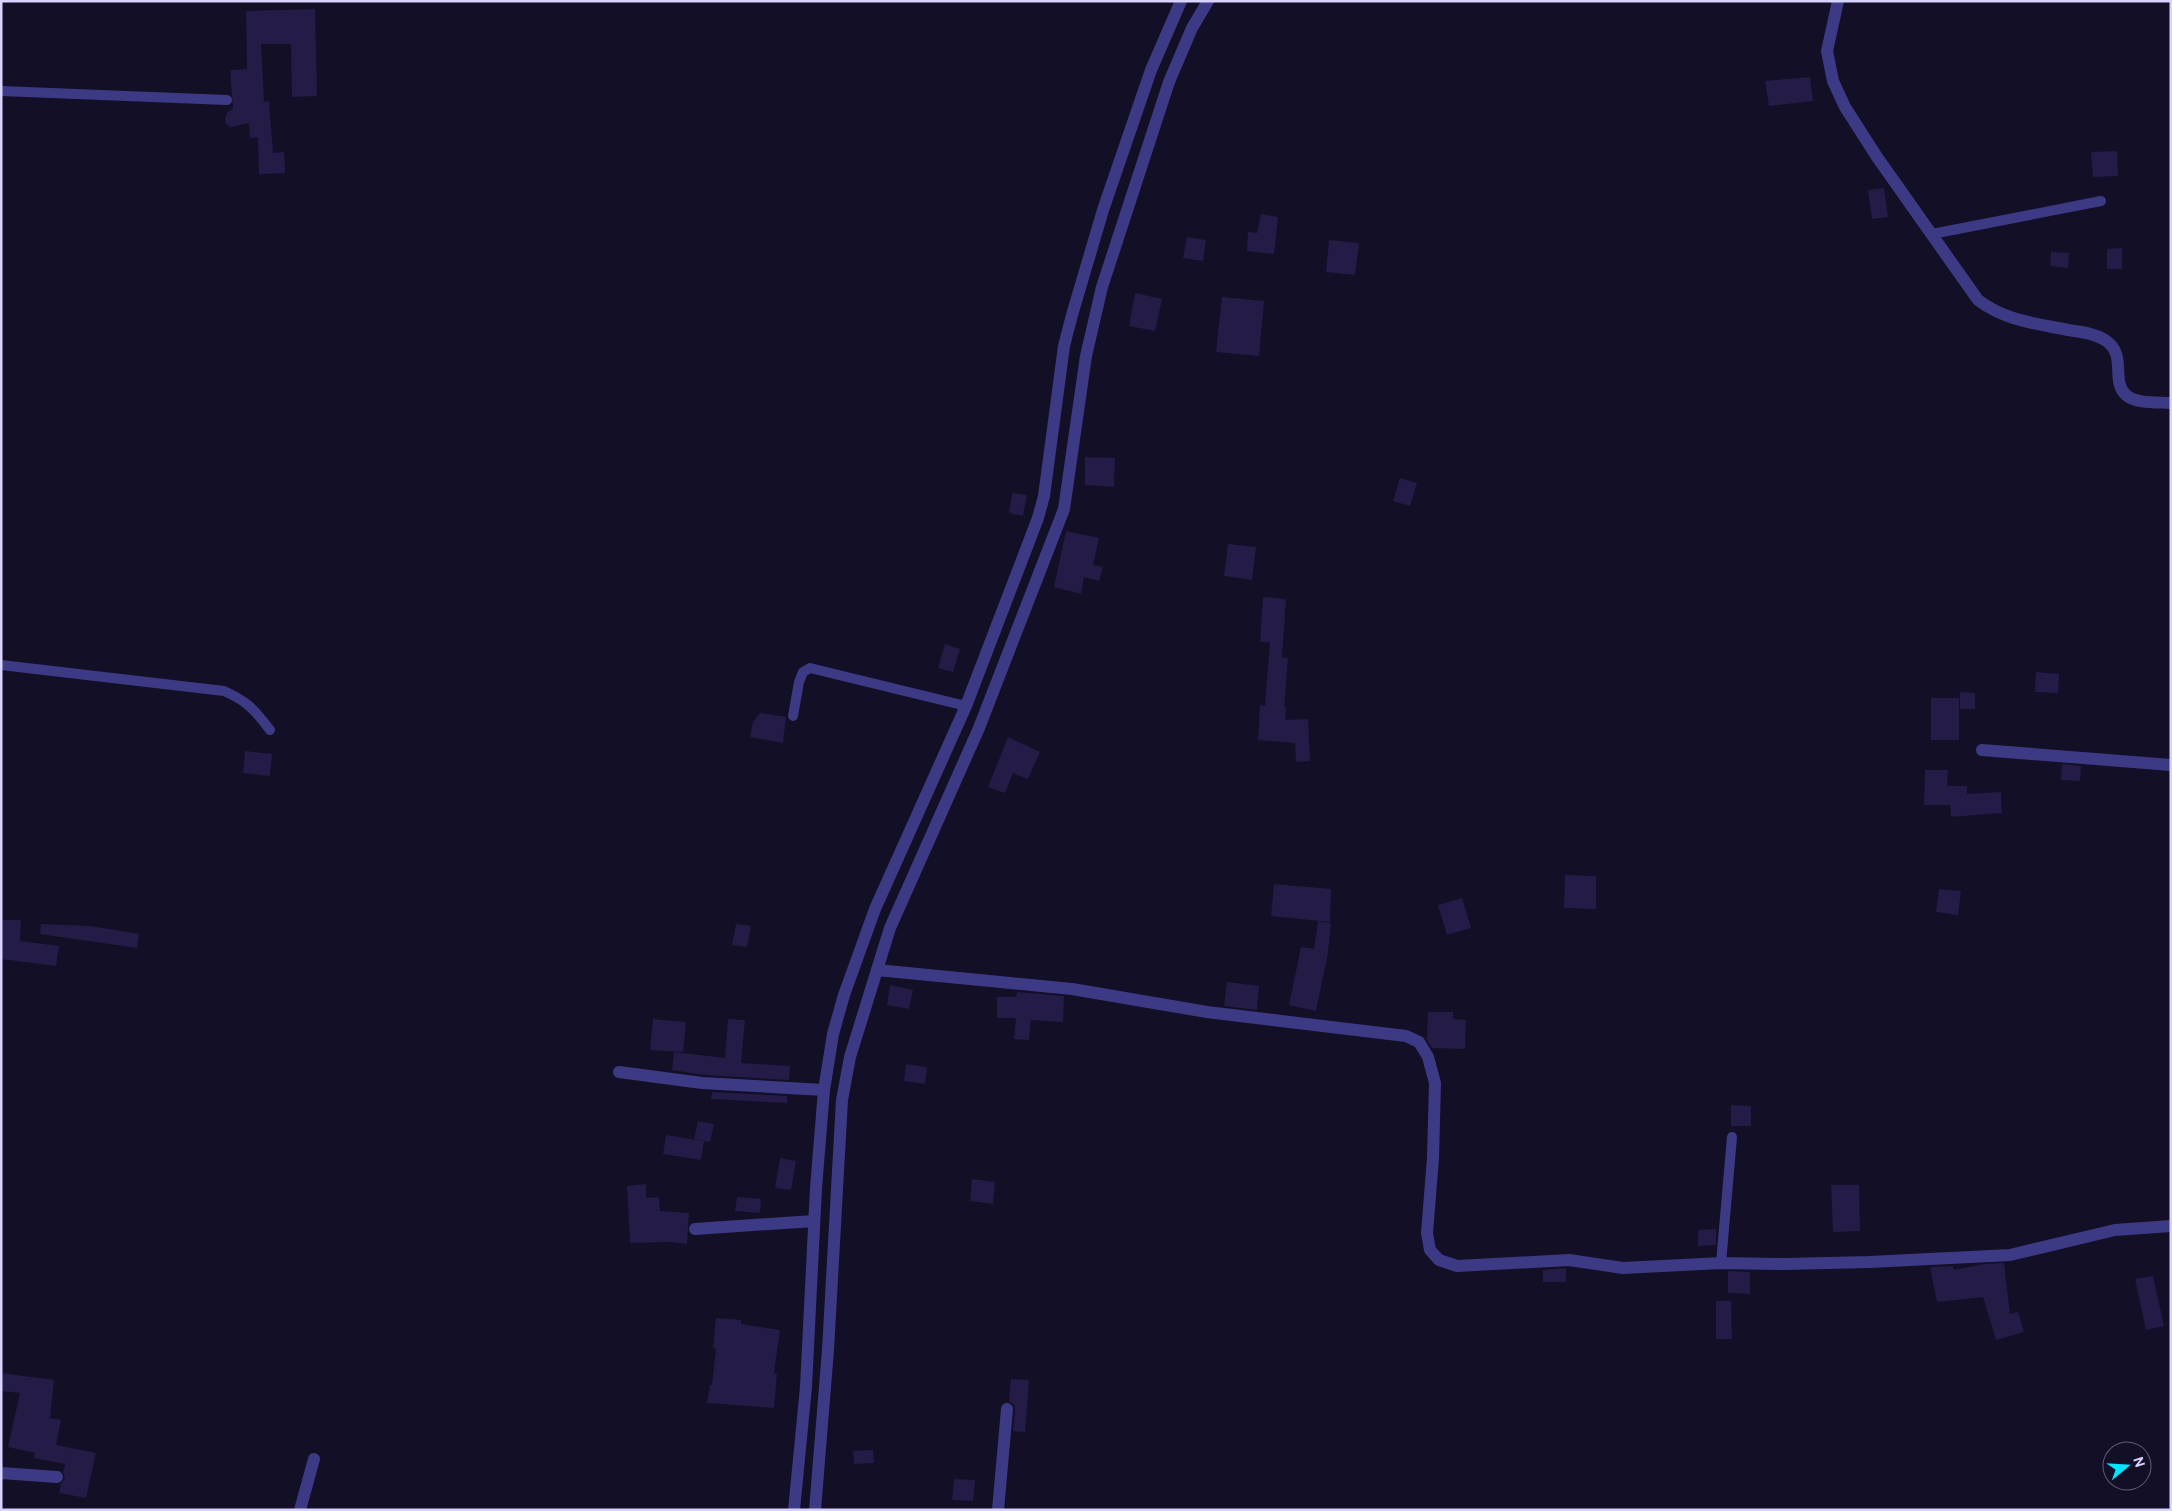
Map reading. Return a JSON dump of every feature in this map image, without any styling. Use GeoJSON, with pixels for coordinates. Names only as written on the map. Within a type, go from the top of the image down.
{"type":"FeatureCollection","features":[{"type":"Feature","properties":{"kind":"street"},"geometry":{"type":"LineString","coordinates":[[794,1510],[806,1387],[814,1222],[824,1090],[832,1034],[875,909],[966,706],[1038,518],[1044,496],[1064,346],[1103,210],[1151,70],[1182,1]]}},
{"type":"Feature","properties":{"kind":"street"},"geometry":{"type":"LineString","coordinates":[[815,1510],[828,1350],[842,1100],[850,1057],[890,928],[979,728],[1064,508],[1086,356],[1102,287],[1169,82],[1192,28],[1208,1]]}},
{"type":"Feature","properties":{"kind":"street"},"geometry":{"type":"LineString","coordinates":[[1838,1],[1827,51],[1833,81],[1845,107],[1877,157],[1978,300],[1993,311],[2013,318],[2097,335],[2110,343],[2116,351],[2120,386],[2126,396],[2139,400],[2171,403]]}},
{"type":"Feature","properties":{"kind":"street"},"geometry":{"type":"LineString","coordinates":[[1982,750],[2171,765]]}},
{"type":"Feature","properties":{"kind":"street"},"geometry":{"type":"LineString","coordinates":[[877,970],[1072,989],[1260,1019],[1406,1036],[1420,1042],[1436,1083],[1427,1233],[1430,1250],[1439,1260],[1457,1266],[1569,1260],[1623,1268],[1721,1262],[1832,1263],[2010,1255],[2115,1230],[2171,1226]]}},
{"type":"Feature","properties":{"kind":"street"},"geometry":{"type":"LineString","coordinates":[[619,1072],[702,1083],[824,1090]]}},
{"type":"Feature","properties":{"kind":"street"},"geometry":{"type":"LineString","coordinates":[[695,1229],[814,1222]]}},
{"type":"Feature","properties":{"kind":"street"},"geometry":{"type":"LineString","coordinates":[[998,1510],[1007,1409]]}},
{"type":"Feature","properties":{"kind":"street"},"geometry":{"type":"LineString","coordinates":[[300,1510],[314,1459]]}},
{"type":"Feature","properties":{"kind":"street"},"geometry":{"type":"LineString","coordinates":[[1,1473],[57,1478]]}},
{"type":"Feature","properties":{"kind":"lane"},"geometry":{"type":"LineString","coordinates":[[1,91],[227,100]]}},
{"type":"Feature","properties":{"kind":"lane"},"geometry":{"type":"LineString","coordinates":[[1932,234],[2101,201]]}},
{"type":"Feature","properties":{"kind":"lane"},"geometry":{"type":"LineString","coordinates":[[1,665],[224,691],[244,700],[270,730]]}},
{"type":"Feature","properties":{"kind":"lane"},"geometry":{"type":"LineString","coordinates":[[793,716],[799,682],[803,672],[810,668],[966,706]]}},
{"type":"Feature","properties":{"kind":"lane"},"geometry":{"type":"LineString","coordinates":[[1721,1262],[1732,1137]]}},
{"type":"Feature","properties":{"kind":"building"},"geometry":{"type":"Polygon","coordinates":[[[315,9],[317,96],[292,97],[291,44],[261,44],[264,102],[269,101],[273,153],[284,152],[285,173],[259,174],[258,137],[250,138],[249,123],[231,127],[226,124],[225,118],[227,113],[233,108],[230,70],[247,69],[246,11],[315,9]]]}},
{"type":"Feature","properties":{"kind":"building"},"geometry":{"type":"Polygon","coordinates":[[[1810,77],[1813,101],[1769,106],[1765,81],[1810,77]]]}},
{"type":"Feature","properties":{"kind":"building"},"geometry":{"type":"Polygon","coordinates":[[[2117,151],[2118,176],[2093,177],[2091,152],[2117,151]]]}},
{"type":"Feature","properties":{"kind":"building"},"geometry":{"type":"Polygon","coordinates":[[[1884,188],[1888,217],[1872,219],[1868,190],[1884,188]]]}},
{"type":"Feature","properties":{"kind":"building"},"geometry":{"type":"Polygon","coordinates":[[[1261,214],[1278,217],[1274,254],[1247,251],[1248,232],[1257,233],[1261,214]]]}},
{"type":"Feature","properties":{"kind":"building"},"geometry":{"type":"Polygon","coordinates":[[[1187,237],[1206,240],[1203,261],[1183,258],[1187,237]]]}},
{"type":"Feature","properties":{"kind":"building"},"geometry":{"type":"Polygon","coordinates":[[[1329,240],[1359,243],[1355,275],[1326,272],[1329,240]]]}},
{"type":"Feature","properties":{"kind":"building"},"geometry":{"type":"Polygon","coordinates":[[[2122,248],[2122,269],[2107,269],[2107,249],[2122,248]]]}},
{"type":"Feature","properties":{"kind":"building"},"geometry":{"type":"Polygon","coordinates":[[[2051,252],[2069,253],[2068,268],[2050,266],[2051,252]]]}},
{"type":"Feature","properties":{"kind":"building"},"geometry":{"type":"Polygon","coordinates":[[[1135,293],[1162,299],[1155,331],[1129,326],[1135,293]]]}},
{"type":"Feature","properties":{"kind":"building"},"geometry":{"type":"Polygon","coordinates":[[[1222,297],[1264,301],[1259,356],[1216,352],[1222,297]]]}},
{"type":"Feature","properties":{"kind":"building"},"geometry":{"type":"Polygon","coordinates":[[[1085,457],[1115,458],[1114,487],[1085,485],[1085,457]]]}},
{"type":"Feature","properties":{"kind":"building"},"geometry":{"type":"Polygon","coordinates":[[[1400,478],[1417,483],[1410,506],[1393,501],[1400,478]]]}},
{"type":"Feature","properties":{"kind":"building"},"geometry":{"type":"Polygon","coordinates":[[[1012,493],[1027,495],[1023,516],[1009,513],[1012,493]]]}},
{"type":"Feature","properties":{"kind":"building"},"geometry":{"type":"Polygon","coordinates":[[[1066,531],[1099,538],[1093,565],[1103,567],[1099,581],[1084,577],[1081,594],[1054,587],[1066,531]]]}},
{"type":"Feature","properties":{"kind":"building"},"geometry":{"type":"Polygon","coordinates":[[[1228,544],[1256,547],[1252,580],[1224,576],[1228,544]]]}},
{"type":"Feature","properties":{"kind":"building"},"geometry":{"type":"Polygon","coordinates":[[[1263,597],[1286,599],[1282,658],[1288,658],[1284,707],[1286,707],[1285,720],[1308,719],[1310,761],[1296,762],[1295,743],[1258,740],[1260,705],[1265,706],[1270,642],[1260,642],[1263,597]]]}},
{"type":"Feature","properties":{"kind":"building"},"geometry":{"type":"Polygon","coordinates":[[[945,644],[960,649],[953,672],[938,668],[945,644]]]}},
{"type":"Feature","properties":{"kind":"building"},"geometry":{"type":"Polygon","coordinates":[[[2036,672],[2059,674],[2058,693],[2035,692],[2036,672]]]}},
{"type":"Feature","properties":{"kind":"building"},"geometry":{"type":"Polygon","coordinates":[[[1960,692],[1975,693],[1975,709],[1960,709],[1960,692]]]}},
{"type":"Feature","properties":{"kind":"building"},"geometry":{"type":"Polygon","coordinates":[[[1931,698],[1959,698],[1959,740],[1931,740],[1931,698]]]}},
{"type":"Feature","properties":{"kind":"building"},"geometry":{"type":"Polygon","coordinates":[[[760,713],[786,717],[783,743],[750,737],[753,722],[760,713]]]}},
{"type":"Feature","properties":{"kind":"building"},"geometry":{"type":"Polygon","coordinates":[[[1008,737],[1040,752],[1028,779],[1013,773],[1005,793],[988,787],[1008,737]]]}},
{"type":"Feature","properties":{"kind":"building"},"geometry":{"type":"Polygon","coordinates":[[[245,751],[272,754],[270,776],[243,773],[245,751]]]}},
{"type":"Feature","properties":{"kind":"building"},"geometry":{"type":"Polygon","coordinates":[[[2062,764],[2081,766],[2080,781],[2061,780],[2062,764]]]}},
{"type":"Feature","properties":{"kind":"building"},"geometry":{"type":"Polygon","coordinates":[[[1925,770],[1948,770],[1947,786],[1967,786],[1967,794],[2001,792],[2002,813],[1951,817],[1950,805],[1924,805],[1925,770]]]}},
{"type":"Feature","properties":{"kind":"building"},"geometry":{"type":"Polygon","coordinates":[[[1565,875],[1596,876],[1596,909],[1564,908],[1565,875]]]}},
{"type":"Feature","properties":{"kind":"building"},"geometry":{"type":"Polygon","coordinates":[[[1274,884],[1331,889],[1330,922],[1271,916],[1274,884]]]}},
{"type":"Feature","properties":{"kind":"building"},"geometry":{"type":"Polygon","coordinates":[[[1939,889],[1961,891],[1958,915],[1936,912],[1939,889]]]}},
{"type":"Feature","properties":{"kind":"building"},"geometry":{"type":"Polygon","coordinates":[[[1462,898],[1471,928],[1447,935],[1438,905],[1462,898]]]}},
{"type":"Feature","properties":{"kind":"building"},"geometry":{"type":"Polygon","coordinates":[[[1,920],[21,920],[20,941],[59,946],[56,966],[1,959],[1,920]]]}},
{"type":"Feature","properties":{"kind":"building"},"geometry":{"type":"Polygon","coordinates":[[[1318,921],[1331,923],[1328,953],[1316,1011],[1289,1005],[1301,947],[1314,949],[1318,921]]]}},
{"type":"Feature","properties":{"kind":"building"},"geometry":{"type":"Polygon","coordinates":[[[41,924],[91,926],[139,934],[137,948],[40,934],[41,924]]]}},
{"type":"Feature","properties":{"kind":"building"},"geometry":{"type":"Polygon","coordinates":[[[736,924],[751,926],[747,947],[732,945],[736,924]]]}},
{"type":"Feature","properties":{"kind":"building"},"geometry":{"type":"Polygon","coordinates":[[[1227,982],[1259,986],[1257,1010],[1224,1006],[1227,982]]]}},
{"type":"Feature","properties":{"kind":"building"},"geometry":{"type":"Polygon","coordinates":[[[890,985],[913,990],[909,1009],[887,1005],[890,985]]]}},
{"type":"Feature","properties":{"kind":"building"},"geometry":{"type":"Polygon","coordinates":[[[1017,992],[1064,996],[1063,1022],[1031,1020],[1029,1040],[1014,1039],[1016,1018],[997,1018],[997,997],[1016,997],[1017,992]]]}},
{"type":"Feature","properties":{"kind":"building"},"geometry":{"type":"Polygon","coordinates":[[[1428,1012],[1453,1012],[1453,1019],[1466,1020],[1465,1049],[1432,1048],[1427,1040],[1428,1012]]]}},
{"type":"Feature","properties":{"kind":"building"},"geometry":{"type":"Polygon","coordinates":[[[653,1019],[686,1022],[683,1052],[650,1050],[653,1019]]]}},
{"type":"Feature","properties":{"kind":"building"},"geometry":{"type":"Polygon","coordinates":[[[728,1019],[745,1020],[741,1063],[790,1066],[789,1080],[704,1075],[672,1070],[674,1052],[725,1058],[728,1019]]]}},
{"type":"Feature","properties":{"kind":"building"},"geometry":{"type":"Polygon","coordinates":[[[906,1064],[927,1067],[925,1084],[904,1081],[906,1064]]]}},
{"type":"Feature","properties":{"kind":"building"},"geometry":{"type":"Polygon","coordinates":[[[712,1092],[787,1096],[787,1103],[711,1099],[712,1092]]]}},
{"type":"Feature","properties":{"kind":"building"},"geometry":{"type":"Polygon","coordinates":[[[1731,1105],[1751,1106],[1751,1126],[1731,1126],[1731,1105]]]}},
{"type":"Feature","properties":{"kind":"building"},"geometry":{"type":"Polygon","coordinates":[[[698,1121],[714,1124],[710,1142],[694,1139],[698,1121]]]}},
{"type":"Feature","properties":{"kind":"building"},"geometry":{"type":"Polygon","coordinates":[[[666,1135],[704,1141],[701,1160],[663,1154],[666,1135]]]}},
{"type":"Feature","properties":{"kind":"building"},"geometry":{"type":"Polygon","coordinates":[[[780,1158],[796,1161],[791,1190],[775,1188],[780,1158]]]}},
{"type":"Feature","properties":{"kind":"building"},"geometry":{"type":"Polygon","coordinates":[[[972,1179],[995,1182],[993,1204],[970,1201],[972,1179]]]}},
{"type":"Feature","properties":{"kind":"building"},"geometry":{"type":"Polygon","coordinates":[[[646,1184],[646,1198],[659,1197],[660,1211],[689,1213],[687,1244],[671,1242],[630,1243],[627,1186],[646,1184]]]}},
{"type":"Feature","properties":{"kind":"building"},"geometry":{"type":"Polygon","coordinates":[[[1831,1185],[1859,1185],[1860,1231],[1833,1232],[1831,1185]]]}},
{"type":"Feature","properties":{"kind":"building"},"geometry":{"type":"Polygon","coordinates":[[[737,1197],[761,1199],[760,1213],[735,1211],[737,1197]]]}},
{"type":"Feature","properties":{"kind":"building"},"geometry":{"type":"Polygon","coordinates":[[[1716,1229],[1716,1245],[1698,1246],[1698,1230],[1716,1229]]]}},
{"type":"Feature","properties":{"kind":"building"},"geometry":{"type":"Polygon","coordinates":[[[2004,1263],[2010,1314],[2018,1312],[2024,1332],[1996,1340],[1983,1297],[1937,1302],[1930,1267],[1953,1266],[1954,1270],[1984,1264],[2004,1263]]]}},
{"type":"Feature","properties":{"kind":"building"},"geometry":{"type":"Polygon","coordinates":[[[1566,1268],[1566,1282],[1543,1282],[1543,1270],[1566,1268]]]}},
{"type":"Feature","properties":{"kind":"building"},"geometry":{"type":"Polygon","coordinates":[[[1728,1271],[1750,1272],[1750,1294],[1728,1293],[1728,1271]]]}},
{"type":"Feature","properties":{"kind":"building"},"geometry":{"type":"Polygon","coordinates":[[[2153,1276],[2164,1326],[2146,1330],[2135,1279],[2153,1276]]]}},
{"type":"Feature","properties":{"kind":"building"},"geometry":{"type":"Polygon","coordinates":[[[1716,1301],[1731,1301],[1732,1339],[1716,1339],[1716,1301]]]}},
{"type":"Feature","properties":{"kind":"building"},"geometry":{"type":"Polygon","coordinates":[[[716,1318],[741,1320],[741,1324],[780,1330],[774,1373],[777,1374],[774,1408],[707,1403],[710,1385],[712,1385],[716,1349],[713,1348],[716,1318]]]}},
{"type":"Feature","properties":{"kind":"building"},"geometry":{"type":"Polygon","coordinates":[[[1,1373],[54,1380],[50,1418],[61,1420],[56,1445],[96,1453],[86,1498],[59,1493],[65,1478],[63,1472],[65,1464],[34,1458],[35,1453],[8,1447],[20,1393],[1,1391],[1,1373]]]}},
{"type":"Feature","properties":{"kind":"building"},"geometry":{"type":"Polygon","coordinates":[[[1011,1379],[1029,1380],[1025,1432],[1013,1431],[1015,1409],[1014,1405],[1009,1401],[1011,1379]]]}},
{"type":"Feature","properties":{"kind":"building"},"geometry":{"type":"Polygon","coordinates":[[[873,1450],[874,1463],[854,1464],[853,1451],[873,1450]]]}},
{"type":"Feature","properties":{"kind":"building"},"geometry":{"type":"Polygon","coordinates":[[[954,1479],[975,1480],[973,1501],[952,1500],[954,1479]]]}}]}
